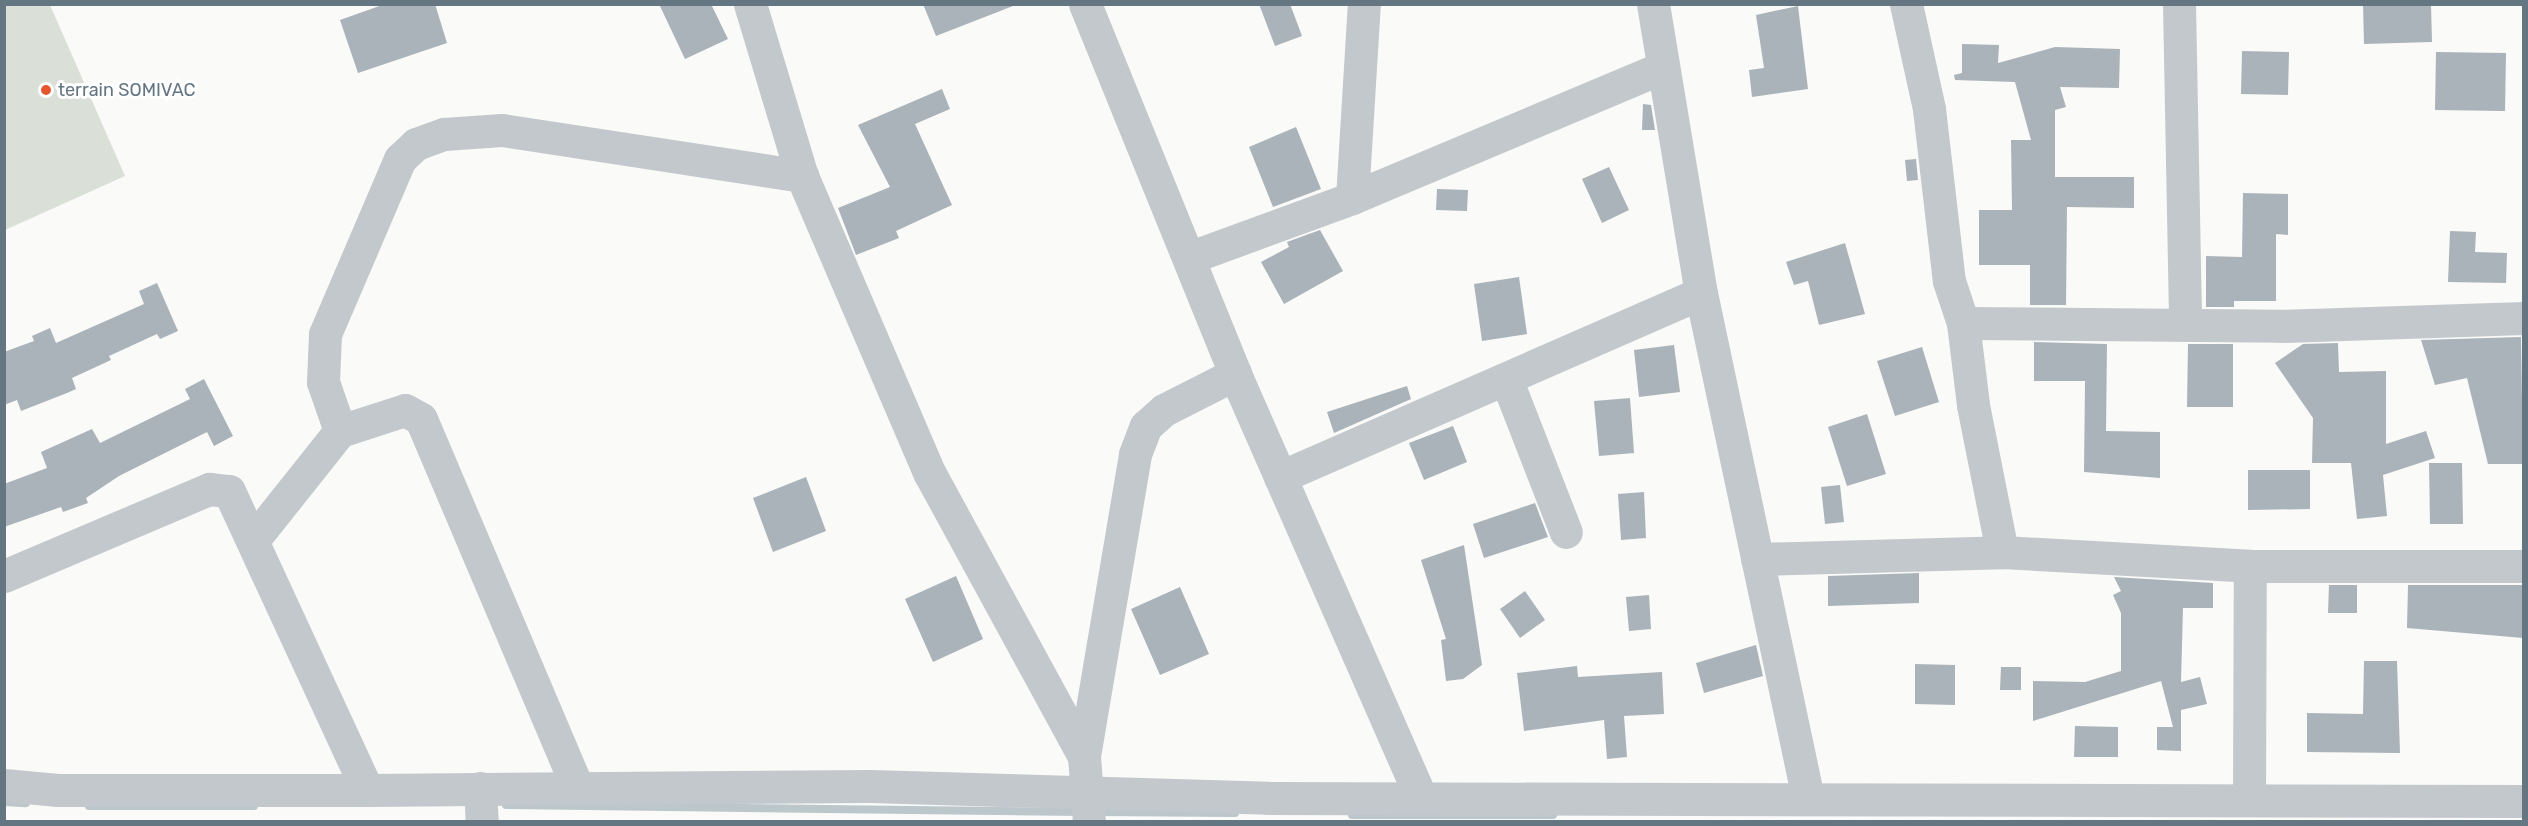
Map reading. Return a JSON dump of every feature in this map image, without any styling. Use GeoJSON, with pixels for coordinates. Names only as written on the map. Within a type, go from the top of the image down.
{"type":"FeatureCollection","features":[{"type":"Feature","properties":{"kind":"street"},"geometry":{"type":"LineString","coordinates":[[750,4],[802,176],[930,474],[1084,756]]}},
{"type":"Feature","properties":{"kind":"street"},"geometry":{"type":"LineString","coordinates":[[1085,4],[1191,257],[1235,374],[1421,798]]}},
{"type":"Feature","properties":{"kind":"street"},"geometry":{"type":"LineString","coordinates":[[1352,198],[1364,4]]}},
{"type":"Feature","properties":{"kind":"street"},"geometry":{"type":"LineString","coordinates":[[1653,4],[1701,293],[1808,798]]}},
{"type":"Feature","properties":{"kind":"street"},"geometry":{"type":"LineString","coordinates":[[1906,4],[1929,109],[1949,282],[1963,323],[1973,405],[2002,552]]}},
{"type":"Feature","properties":{"kind":"street"},"geometry":{"type":"LineString","coordinates":[[2179,4],[2185,322]]}},
{"type":"Feature","properties":{"kind":"street"},"geometry":{"type":"LineString","coordinates":[[1191,257],[1352,198],[1663,67]]}},
{"type":"Feature","properties":{"kind":"street"},"geometry":{"type":"LineString","coordinates":[[340,431],[323,382],[325,334],[400,159],[416,144],[444,134],[502,130],[802,176]]}},
{"type":"Feature","properties":{"kind":"street"},"geometry":{"type":"LineString","coordinates":[[1280,477],[1508,381],[1701,293]]}},
{"type":"Feature","properties":{"kind":"street"},"geometry":{"type":"LineString","coordinates":[[1963,323],[2185,322],[2282,326],[2523,318]]}},
{"type":"Feature","properties":{"kind":"street"},"geometry":{"type":"LineString","coordinates":[[1089,811],[1084,756],[1135,454],[1146,426],[1164,410],[1235,374]]}},
{"type":"Feature","properties":{"kind":"street"},"geometry":{"type":"LineString","coordinates":[[1508,381],[1566,532]]}},
{"type":"Feature","properties":{"kind":"street"},"geometry":{"type":"LineString","coordinates":[[254,539],[340,431],[405,411],[421,419],[578,786]]}},
{"type":"Feature","properties":{"kind":"street"},"geometry":{"type":"LineString","coordinates":[[4,576],[209,489],[234,495],[367,790]]}},
{"type":"Feature","properties":{"kind":"street"},"geometry":{"type":"LineString","coordinates":[[1757,559],[2002,552],[2250,566],[2523,566]]}},
{"type":"Feature","properties":{"kind":"street"},"geometry":{"type":"LineString","coordinates":[[2249,800],[2250,566]]}},
{"type":"Feature","properties":{"kind":"street"},"geometry":{"type":"LineString","coordinates":[[4,785],[58,790],[870,786],[1089,811],[1421,798],[2523,801]]}},
{"type":"Feature","properties":{"kind":"street"},"geometry":{"type":"LineString","coordinates":[[480,788],[482,822]]}},
{"type":"Feature","properties":{"kind":"shaded area","name":"terrain SOMIVAC"},"geometry":{"type":"Polygon","coordinates":[[[4,5],[50,5],[125,176],[5,230],[4,5]]]}},
{"type":"Feature","properties":{"kind":"building"},"geometry":{"type":"Polygon","coordinates":[[[385,4],[435,4],[447,43],[358,73],[340,20],[385,4]]]}},
{"type":"Feature","properties":{"kind":"building"},"geometry":{"type":"Polygon","coordinates":[[[659,4],[711,4],[728,39],[685,59],[659,4]]]}},
{"type":"Feature","properties":{"kind":"building"},"geometry":{"type":"Polygon","coordinates":[[[923,4],[1013,4],[1013,6],[936,36],[923,4]]]}},
{"type":"Feature","properties":{"kind":"building"},"geometry":{"type":"Polygon","coordinates":[[[1259,4],[1290,4],[1302,36],[1275,46],[1259,4]]]}},
{"type":"Feature","properties":{"kind":"building"},"geometry":{"type":"Polygon","coordinates":[[[2363,4],[2431,4],[2432,42],[2364,44],[2363,4]]]}},
{"type":"Feature","properties":{"kind":"building"},"geometry":{"type":"Polygon","coordinates":[[[1798,6],[1808,89],[1752,97],[1749,70],[1764,68],[1756,15],[1798,6]]]}},
{"type":"Feature","properties":{"kind":"building"},"geometry":{"type":"Polygon","coordinates":[[[1962,44],[1999,45],[1998,63],[2055,47],[2120,49],[2119,88],[2060,87],[2066,107],[2055,110],[2055,177],[2134,177],[2134,208],[2067,207],[2066,305],[2030,305],[2030,265],[1979,265],[1979,210],[2012,210],[2011,140],[2031,140],[2015,82],[1955,80],[1954,75],[1962,73],[1962,44]]]}},
{"type":"Feature","properties":{"kind":"building"},"geometry":{"type":"Polygon","coordinates":[[[2242,51],[2289,52],[2288,95],[2241,94],[2242,51]]]}},
{"type":"Feature","properties":{"kind":"building"},"geometry":{"type":"Polygon","coordinates":[[[2436,52],[2506,53],[2505,111],[2435,110],[2436,52]]]}},
{"type":"Feature","properties":{"kind":"building"},"geometry":{"type":"Polygon","coordinates":[[[942,89],[950,109],[915,124],[952,205],[896,231],[899,238],[856,255],[838,208],[890,187],[858,125],[942,89]]]}},
{"type":"Feature","properties":{"kind":"building"},"geometry":{"type":"Polygon","coordinates":[[[1643,104],[1651,105],[1655,130],[1642,130],[1643,104]]]}},
{"type":"Feature","properties":{"kind":"building"},"geometry":{"type":"Polygon","coordinates":[[[1296,127],[1321,189],[1273,207],[1249,147],[1296,127]]]}},
{"type":"Feature","properties":{"kind":"building"},"geometry":{"type":"Polygon","coordinates":[[[1916,159],[1918,180],[1907,181],[1905,160],[1916,159]]]}},
{"type":"Feature","properties":{"kind":"building"},"geometry":{"type":"Polygon","coordinates":[[[1609,167],[1629,210],[1602,223],[1582,179],[1609,167]]]}},
{"type":"Feature","properties":{"kind":"building"},"geometry":{"type":"Polygon","coordinates":[[[1437,189],[1468,190],[1467,211],[1436,210],[1437,189]]]}},
{"type":"Feature","properties":{"kind":"building"},"geometry":{"type":"Polygon","coordinates":[[[2243,193],[2288,194],[2288,235],[2276,234],[2276,301],[2234,301],[2234,307],[2206,307],[2206,256],[2242,257],[2243,193]]]}},
{"type":"Feature","properties":{"kind":"building"},"geometry":{"type":"Polygon","coordinates":[[[1320,230],[1343,271],[1284,304],[1261,262],[1289,247],[1287,242],[1320,230]]]}},
{"type":"Feature","properties":{"kind":"building"},"geometry":{"type":"Polygon","coordinates":[[[2450,231],[2476,232],[2475,252],[2507,253],[2506,283],[2448,282],[2450,231]]]}},
{"type":"Feature","properties":{"kind":"building"},"geometry":{"type":"Polygon","coordinates":[[[1845,243],[1865,314],[1819,325],[1808,281],[1794,285],[1786,262],[1845,243]]]}},
{"type":"Feature","properties":{"kind":"building"},"geometry":{"type":"Polygon","coordinates":[[[1519,277],[1527,334],[1482,341],[1474,284],[1519,277]]]}},
{"type":"Feature","properties":{"kind":"building"},"geometry":{"type":"Polygon","coordinates":[[[157,283],[178,331],[160,339],[157,334],[109,356],[111,360],[72,378],[76,389],[67,393],[21,411],[17,400],[4,405],[4,352],[34,341],[32,336],[50,328],[56,343],[144,304],[139,291],[157,283]]]}},
{"type":"Feature","properties":{"kind":"building"},"geometry":{"type":"Polygon","coordinates":[[[2521,337],[2523,464],[2488,464],[2467,378],[2435,385],[2421,340],[2521,337]]]}},
{"type":"Feature","properties":{"kind":"building"},"geometry":{"type":"Polygon","coordinates":[[[2034,342],[2107,344],[2106,431],[2160,432],[2160,478],[2084,472],[2085,381],[2034,381],[2034,342]]]}},
{"type":"Feature","properties":{"kind":"building"},"geometry":{"type":"Polygon","coordinates":[[[2338,343],[2339,372],[2386,371],[2386,444],[2426,431],[2435,458],[2383,475],[2387,516],[2357,519],[2351,463],[2312,463],[2313,418],[2275,363],[2303,344],[2338,343]]]}},
{"type":"Feature","properties":{"kind":"building"},"geometry":{"type":"Polygon","coordinates":[[[2188,344],[2233,344],[2233,407],[2187,407],[2188,344]]]}},
{"type":"Feature","properties":{"kind":"building"},"geometry":{"type":"Polygon","coordinates":[[[1674,345],[1680,392],[1639,397],[1634,350],[1674,345]]]}},
{"type":"Feature","properties":{"kind":"building"},"geometry":{"type":"Polygon","coordinates":[[[1922,347],[1939,402],[1895,416],[1877,361],[1922,347]]]}},
{"type":"Feature","properties":{"kind":"building"},"geometry":{"type":"Polygon","coordinates":[[[204,379],[233,436],[214,446],[207,432],[119,476],[86,498],[88,503],[63,512],[61,507],[4,527],[4,484],[47,468],[41,452],[92,429],[100,443],[190,399],[185,389],[204,379]]]}},
{"type":"Feature","properties":{"kind":"building"},"geometry":{"type":"Polygon","coordinates":[[[1407,386],[1411,399],[1334,433],[1327,412],[1407,386]]]}},
{"type":"Feature","properties":{"kind":"building"},"geometry":{"type":"Polygon","coordinates":[[[1630,398],[1634,453],[1599,456],[1594,401],[1630,398]]]}},
{"type":"Feature","properties":{"kind":"building"},"geometry":{"type":"Polygon","coordinates":[[[1867,414],[1886,474],[1847,486],[1828,427],[1867,414]]]}},
{"type":"Feature","properties":{"kind":"building"},"geometry":{"type":"Polygon","coordinates":[[[1453,426],[1467,462],[1424,480],[1409,443],[1453,426]]]}},
{"type":"Feature","properties":{"kind":"building"},"geometry":{"type":"Polygon","coordinates":[[[2429,463],[2462,463],[2463,524],[2430,524],[2429,463]]]}},
{"type":"Feature","properties":{"kind":"building"},"geometry":{"type":"Polygon","coordinates":[[[2248,470],[2310,470],[2310,509],[2248,510],[2248,470]]]}},
{"type":"Feature","properties":{"kind":"building"},"geometry":{"type":"Polygon","coordinates":[[[806,477],[826,531],[773,552],[753,498],[806,477]]]}},
{"type":"Feature","properties":{"kind":"building"},"geometry":{"type":"Polygon","coordinates":[[[1840,485],[1844,522],[1825,524],[1821,487],[1840,485]]]}},
{"type":"Feature","properties":{"kind":"building"},"geometry":{"type":"Polygon","coordinates":[[[1644,492],[1646,538],[1621,540],[1618,494],[1644,492]]]}},
{"type":"Feature","properties":{"kind":"building"},"geometry":{"type":"Polygon","coordinates":[[[1535,503],[1548,537],[1484,558],[1473,524],[1535,503]]]}},
{"type":"Feature","properties":{"kind":"building"},"geometry":{"type":"Polygon","coordinates":[[[1464,545],[1482,665],[1463,679],[1446,681],[1441,640],[1446,639],[1421,560],[1464,545]]]}},
{"type":"Feature","properties":{"kind":"building"},"geometry":{"type":"Polygon","coordinates":[[[1919,573],[1919,603],[1828,606],[1828,576],[1919,573]]]}},
{"type":"Feature","properties":{"kind":"building"},"geometry":{"type":"Polygon","coordinates":[[[956,576],[983,639],[933,662],[905,599],[956,576]]]}},
{"type":"Feature","properties":{"kind":"building"},"geometry":{"type":"Polygon","coordinates":[[[2114,577],[2213,583],[2213,608],[2183,608],[2181,682],[2200,677],[2207,704],[2181,710],[2181,751],[2157,750],[2157,727],[2173,727],[2161,681],[2033,721],[2033,681],[2085,682],[2121,671],[2121,613],[2113,595],[2121,591],[2114,577]]]}},
{"type":"Feature","properties":{"kind":"building"},"geometry":{"type":"Polygon","coordinates":[[[2329,585],[2357,585],[2357,613],[2328,613],[2329,585]]]}},
{"type":"Feature","properties":{"kind":"building"},"geometry":{"type":"Polygon","coordinates":[[[2408,585],[2523,585],[2523,638],[2407,628],[2408,585]]]}},
{"type":"Feature","properties":{"kind":"building"},"geometry":{"type":"Polygon","coordinates":[[[1180,587],[1209,654],[1160,675],[1131,609],[1180,587]]]}},
{"type":"Feature","properties":{"kind":"building"},"geometry":{"type":"Polygon","coordinates":[[[1525,591],[1545,620],[1520,638],[1500,609],[1525,591]]]}},
{"type":"Feature","properties":{"kind":"building"},"geometry":{"type":"Polygon","coordinates":[[[1649,595],[1651,629],[1629,631],[1626,597],[1649,595]]]}},
{"type":"Feature","properties":{"kind":"building"},"geometry":{"type":"Polygon","coordinates":[[[1756,645],[1763,676],[1704,693],[1696,663],[1756,645]]]}},
{"type":"Feature","properties":{"kind":"building"},"geometry":{"type":"Polygon","coordinates":[[[2364,661],[2397,661],[2400,753],[2307,752],[2307,713],[2363,714],[2364,661]]]}},
{"type":"Feature","properties":{"kind":"building"},"geometry":{"type":"Polygon","coordinates":[[[1915,664],[1955,665],[1955,705],[1915,704],[1915,664]]]}},
{"type":"Feature","properties":{"kind":"building"},"geometry":{"type":"Polygon","coordinates":[[[1577,666],[1578,677],[1662,672],[1664,714],[1624,716],[1627,757],[1607,759],[1604,720],[1524,731],[1517,673],[1577,666]]]}},
{"type":"Feature","properties":{"kind":"building"},"geometry":{"type":"Polygon","coordinates":[[[2001,667],[2021,667],[2021,690],[2000,690],[2001,667]]]}},
{"type":"Feature","properties":{"kind":"building"},"geometry":{"type":"Polygon","coordinates":[[[2075,726],[2118,727],[2118,757],[2074,757],[2075,726]]]}},
{"type":"Feature","properties":{"kind":"waterway"},"geometry":{"type":"LineString","coordinates":[[4,802],[26,803]]}},
{"type":"Feature","properties":{"kind":"waterway"},"geometry":{"type":"LineString","coordinates":[[506,805],[1082,812]]}},
{"type":"Feature","properties":{"kind":"waterway"},"geometry":{"type":"LineString","coordinates":[[89,806],[254,806]]}},
{"type":"Feature","properties":{"kind":"waterway"},"geometry":{"type":"LineString","coordinates":[[1097,812],[1235,813]]}},
{"type":"Feature","properties":{"kind":"waterway"},"geometry":{"type":"LineString","coordinates":[[1352,815],[1553,815]]}},
{"type":"Feature","properties":{"kind":"place","name":"terrain SOMIVAC"},"geometry":{"type":"Point","coordinates":[46,90]}}]}
